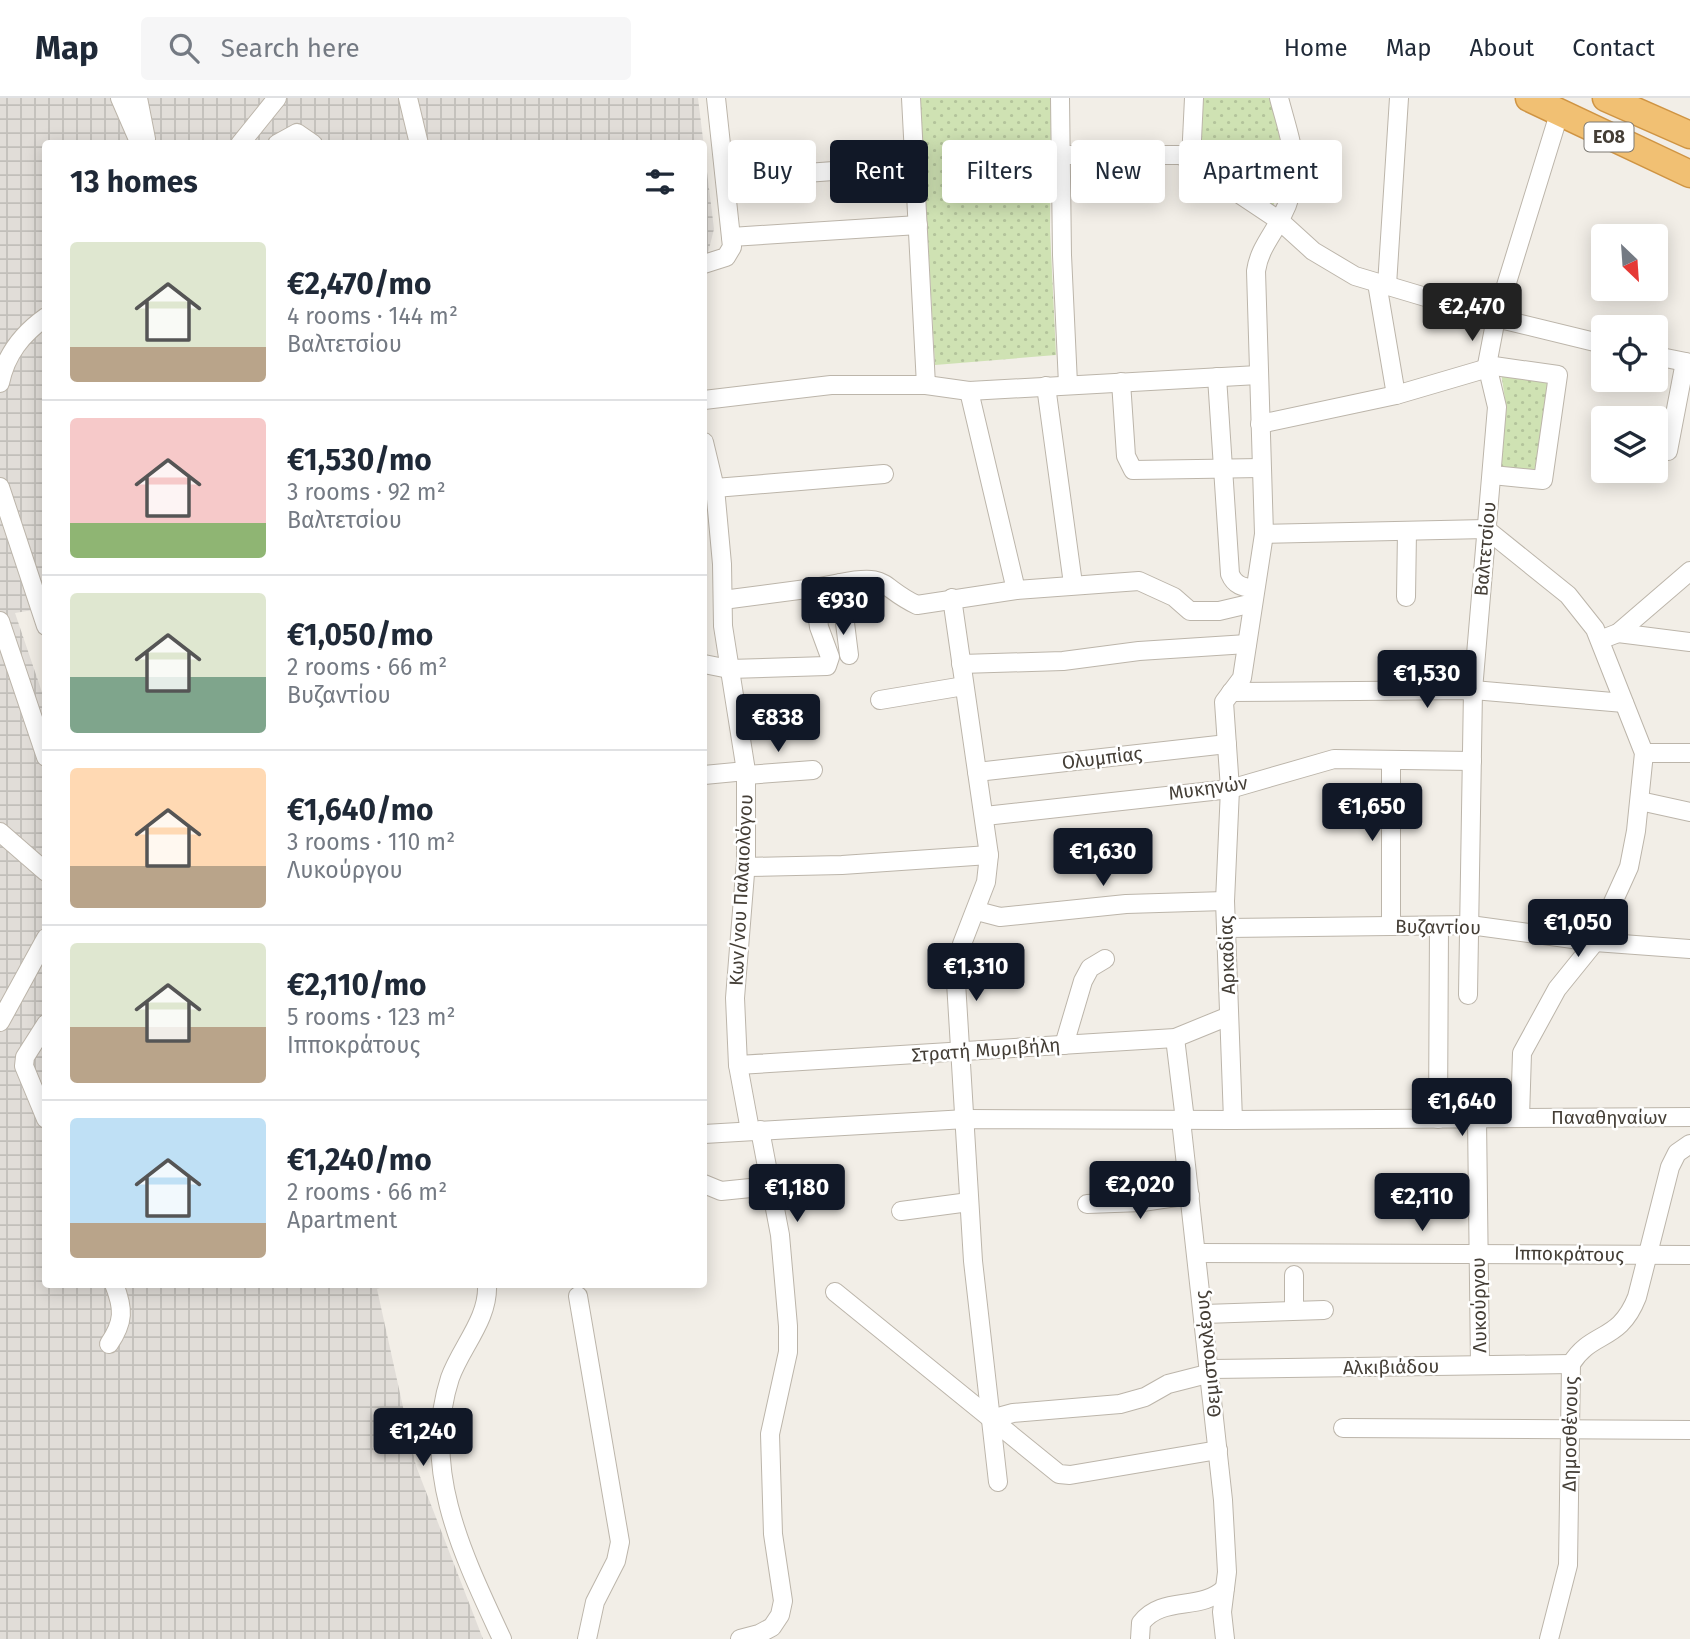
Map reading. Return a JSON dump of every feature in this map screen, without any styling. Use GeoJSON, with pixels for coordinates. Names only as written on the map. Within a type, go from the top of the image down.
{"type":"FeatureCollection","features":[{"type":"Feature","properties":{"kind":"highway","name":"ΕΟ8"},"geometry":{"type":"LineString","coordinates":[[1529,98],[1690,174]]}},
{"type":"Feature","properties":{"kind":"highway","name":"ΕΟ8"},"geometry":{"type":"LineString","coordinates":[[1606,98],[1690,135]]}},
{"type":"Feature","properties":{"kind":"street"},"geometry":{"type":"LineString","coordinates":[[120,98],[138,140]]}},
{"type":"Feature","properties":{"kind":"street"},"geometry":{"type":"LineString","coordinates":[[138,98],[145,140]]}},
{"type":"Feature","properties":{"kind":"street"},"geometry":{"type":"LineString","coordinates":[[243,140],[277,98]]}},
{"type":"Feature","properties":{"kind":"street"},"geometry":{"type":"LineString","coordinates":[[408,98],[418,140]]}},
{"type":"Feature","properties":{"kind":"street"},"geometry":{"type":"LineString","coordinates":[[707,263],[726,257],[732,247],[716,98]]}},
{"type":"Feature","properties":{"kind":"street"},"geometry":{"type":"LineString","coordinates":[[911,98],[914,140]]}},
{"type":"Feature","properties":{"kind":"street"},"geometry":{"type":"LineString","coordinates":[[1060,98],[1068,384]]}},
{"type":"Feature","properties":{"kind":"street"},"geometry":{"type":"LineString","coordinates":[[1192,140],[1194,98]]}},
{"type":"Feature","properties":{"kind":"street","name":"Αρκαδίας"},"geometry":{"type":"LineString","coordinates":[[1233,1120],[1225,901],[1230,789],[1224,702],[1242,678],[1264,534],[1256,271],[1261,248],[1280,221],[1294,192],[1296,164],[1279,98]]}},
{"type":"Feature","properties":{"kind":"street"},"geometry":{"type":"LineString","coordinates":[[1396,395],[1382,284],[1399,98]]}},
{"type":"Feature","properties":{"kind":"street","name":"Βαλτετσίου"},"geometry":{"type":"LineString","coordinates":[[1468,995],[1473,690],[1497,407],[1488,366],[1496,318],[1559,114]]}},
{"type":"Feature","properties":{"kind":"street"},"geometry":{"type":"LineString","coordinates":[[284,140],[297,133],[307,140]]}},
{"type":"Feature","properties":{"kind":"street"},"geometry":{"type":"LineString","coordinates":[[1061,155],[1168,153],[1179,156]]}},
{"type":"Feature","properties":{"kind":"street"},"geometry":{"type":"LineString","coordinates":[[726,179],[830,171]]}},
{"type":"Feature","properties":{"kind":"street"},"geometry":{"type":"LineString","coordinates":[[917,203],[926,385]]}},
{"type":"Feature","properties":{"kind":"street"},"geometry":{"type":"LineString","coordinates":[[1250,203],[1280,221],[1312,250],[1355,276],[1496,318],[1591,341]]}},
{"type":"Feature","properties":{"kind":"street"},"geometry":{"type":"LineString","coordinates":[[731,237],[918,225]]}},
{"type":"Feature","properties":{"kind":"street"},"geometry":{"type":"LineString","coordinates":[[0,383],[11,352],[27,330],[42,320]]}},
{"type":"Feature","properties":{"kind":"street"},"geometry":{"type":"LineString","coordinates":[[1668,359],[1687,363],[1668,451]]}},
{"type":"Feature","properties":{"kind":"street"},"geometry":{"type":"LineString","coordinates":[[1260,424],[1396,395],[1488,366],[1558,375],[1543,480],[1492,475]]}},
{"type":"Feature","properties":{"kind":"street"},"geometry":{"type":"LineString","coordinates":[[707,400],[831,386],[926,385],[969,391],[1258,375]]}},
{"type":"Feature","properties":{"kind":"street"},"geometry":{"type":"LineString","coordinates":[[1217,377],[1230,574],[1233,582],[1254,596]]}},
{"type":"Feature","properties":{"kind":"street"},"geometry":{"type":"LineString","coordinates":[[1121,382],[1129,467],[1143,472],[1187,468],[1222,471],[1261,468]]}},
{"type":"Feature","properties":{"kind":"street"},"geometry":{"type":"LineString","coordinates":[[1046,386],[1073,584]]}},
{"type":"Feature","properties":{"kind":"street"},"geometry":{"type":"LineString","coordinates":[[969,391],[1016,590]]}},
{"type":"Feature","properties":{"kind":"street","name":"Κων/νου Παλαιολόγου"},"geometry":{"type":"LineString","coordinates":[[707,455],[715,488],[729,670],[746,773],[746,867],[735,978],[738,1065],[770,1186],[779,1235],[788,1326],[787,1360],[770,1434],[773,1534],[782,1606],[769,1629],[740,1639]]}},
{"type":"Feature","properties":{"kind":"street"},"geometry":{"type":"LineString","coordinates":[[715,488],[884,474]]}},
{"type":"Feature","properties":{"kind":"street"},"geometry":{"type":"LineString","coordinates":[[0,487],[42,614]]}},
{"type":"Feature","properties":{"kind":"street"},"geometry":{"type":"LineString","coordinates":[[1264,534],[1486,529],[1568,594],[1595,629],[1600,640],[1644,753],[1640,801],[1629,867],[1595,942],[1557,989],[1522,1053],[1520,1118]]}},
{"type":"Feature","properties":{"kind":"street"},"geometry":{"type":"LineString","coordinates":[[1406,597],[1408,531]]}},
{"type":"Feature","properties":{"kind":"street"},"geometry":{"type":"LineString","coordinates":[[1600,640],[1618,633],[1690,571]]}},
{"type":"Feature","properties":{"kind":"street"},"geometry":{"type":"LineString","coordinates":[[723,600],[878,579],[917,605],[1016,590],[1139,581],[1174,597],[1190,611],[1200,612],[1254,596]]}},
{"type":"Feature","properties":{"kind":"street"},"geometry":{"type":"LineString","coordinates":[[840,583],[849,655]]}},
{"type":"Feature","properties":{"kind":"street"},"geometry":{"type":"LineString","coordinates":[[707,665],[729,670],[827,666],[830,657],[819,627],[814,588]]}},
{"type":"Feature","properties":{"kind":"street"},"geometry":{"type":"LineString","coordinates":[[952,598],[989,855],[977,911],[962,944],[956,982],[970,1202],[998,1482]]}},
{"type":"Feature","properties":{"kind":"street"},"geometry":{"type":"LineString","coordinates":[[0,621],[42,745]]}},
{"type":"Feature","properties":{"kind":"street"},"geometry":{"type":"LineString","coordinates":[[1618,633],[1690,642]]}},
{"type":"Feature","properties":{"kind":"street"},"geometry":{"type":"LineString","coordinates":[[961,664],[1063,662],[1139,651],[1247,644]]}},
{"type":"Feature","properties":{"kind":"street"},"geometry":{"type":"LineString","coordinates":[[880,701],[964,686]]}},
{"type":"Feature","properties":{"kind":"street"},"geometry":{"type":"LineString","coordinates":[[1231,692],[1473,690],[1624,703]]}},
{"type":"Feature","properties":{"kind":"street","name":"Ολυμπίας"},"geometry":{"type":"LineString","coordinates":[[977,772],[1227,744]]}},
{"type":"Feature","properties":{"kind":"street"},"geometry":{"type":"LineString","coordinates":[[1644,753],[1690,753]]}},
{"type":"Feature","properties":{"kind":"street","name":"Μυκηνών"},"geometry":{"type":"LineString","coordinates":[[985,816],[1230,789],[1334,759],[1472,761]]}},
{"type":"Feature","properties":{"kind":"street"},"geometry":{"type":"LineString","coordinates":[[1391,760],[1391,926]]}},
{"type":"Feature","properties":{"kind":"street"},"geometry":{"type":"LineString","coordinates":[[707,775],[813,770]]}},
{"type":"Feature","properties":{"kind":"street"},"geometry":{"type":"LineString","coordinates":[[1640,801],[1690,812]]}},
{"type":"Feature","properties":{"kind":"street"},"geometry":{"type":"LineString","coordinates":[[0,832],[42,869]]}},
{"type":"Feature","properties":{"kind":"street"},"geometry":{"type":"LineString","coordinates":[[746,867],[842,865],[989,855]]}},
{"type":"Feature","properties":{"kind":"street"},"geometry":{"type":"LineString","coordinates":[[977,911],[1000,917],[1126,904],[1225,901]]}},
{"type":"Feature","properties":{"kind":"street","name":"Βυζαντίου"},"geometry":{"type":"LineString","coordinates":[[1226,928],[1470,925],[1595,942],[1690,949]]}},
{"type":"Feature","properties":{"kind":"street"},"geometry":{"type":"LineString","coordinates":[[1438,1119],[1439,926]]}},
{"type":"Feature","properties":{"kind":"street"},"geometry":{"type":"LineString","coordinates":[[0,1023],[42,945]]}},
{"type":"Feature","properties":{"kind":"street"},"geometry":{"type":"LineString","coordinates":[[1064,1045],[1083,981],[1090,968],[1105,960]]}},
{"type":"Feature","properties":{"kind":"street","name":"Στρατή Μυριβήλη"},"geometry":{"type":"LineString","coordinates":[[738,1065],[1175,1038],[1229,1016]]}},
{"type":"Feature","properties":{"kind":"street"},"geometry":{"type":"LineString","coordinates":[[42,1030],[25,1057],[24,1066],[42,1109]]}},
{"type":"Feature","properties":{"kind":"street","name":"Θεμιστοκλέους"},"geometry":{"type":"LineString","coordinates":[[1175,1038],[1218,1450],[1226,1554],[1222,1612],[1225,1639]]}},
{"type":"Feature","properties":{"kind":"street","name":"Παναθηναίων"},"geometry":{"type":"LineString","coordinates":[[707,1134],[966,1119],[1690,1117]]}},
{"type":"Feature","properties":{"kind":"street","name":"Λυκούργου"},"geometry":{"type":"LineString","coordinates":[[1477,1118],[1480,1365]]}},
{"type":"Feature","properties":{"kind":"street","name":"Δημοσθένους"},"geometry":{"type":"LineString","coordinates":[[1549,1639],[1568,1565],[1568,1429],[1572,1364],[1584,1348],[1613,1333],[1628,1318],[1637,1297],[1670,1167],[1678,1152],[1690,1144]]}},
{"type":"Feature","properties":{"kind":"street"},"geometry":{"type":"LineString","coordinates":[[707,1185],[720,1191],[770,1186]]}},
{"type":"Feature","properties":{"kind":"street"},"geometry":{"type":"LineString","coordinates":[[1087,1203],[1142,1202],[1190,1195]]}},
{"type":"Feature","properties":{"kind":"street"},"geometry":{"type":"LineString","coordinates":[[901,1211],[970,1202]]}},
{"type":"Feature","properties":{"kind":"street","name":"Ιπποκράτους"},"geometry":{"type":"LineString","coordinates":[[1197,1253],[1479,1252],[1690,1255]]}},
{"type":"Feature","properties":{"kind":"street"},"geometry":{"type":"LineString","coordinates":[[1294,1275],[1294,1310]]}},
{"type":"Feature","properties":{"kind":"street"},"geometry":{"type":"LineString","coordinates":[[109,1344],[118,1330],[123,1310],[115,1288]]}},
{"type":"Feature","properties":{"kind":"street"},"geometry":{"type":"LineString","coordinates":[[487,1288],[485,1307],[457,1361],[446,1391],[441,1422],[442,1476],[449,1512],[502,1639]]}},
{"type":"Feature","properties":{"kind":"street"},"geometry":{"type":"LineString","coordinates":[[835,1292],[1052,1470],[1065,1475],[1218,1450]]}},
{"type":"Feature","properties":{"kind":"street"},"geometry":{"type":"LineString","coordinates":[[578,1296],[620,1542],[616,1561],[595,1602],[587,1639]]}},
{"type":"Feature","properties":{"kind":"street"},"geometry":{"type":"LineString","coordinates":[[1204,1314],[1324,1310]]}},
{"type":"Feature","properties":{"kind":"street","name":"Αλκιβιάδου"},"geometry":{"type":"LineString","coordinates":[[990,1419],[1013,1413],[1120,1404],[1145,1397],[1168,1384],[1211,1371],[1572,1364]]}},
{"type":"Feature","properties":{"kind":"street"},"geometry":{"type":"LineString","coordinates":[[1343,1428],[1690,1430]]}},
{"type":"Feature","properties":{"kind":"street"},"geometry":{"type":"LineString","coordinates":[[1140,1639],[1141,1623],[1156,1609],[1215,1598],[1225,1588]]}},
{"type":"Feature","properties":{"kind":"shaded area"},"geometry":{"type":"Polygon","coordinates":[[[0,98],[698,98],[703,140],[42,140],[42,608],[15,613],[42,692],[42,1288],[380,1288],[377,1289],[416,1466],[483,1639],[0,1639],[0,98]]]}},
{"type":"Feature","properties":{"kind":"shaded area"},"geometry":{"type":"Polygon","coordinates":[[[707,172],[714,229],[707,257],[707,172]]]}},
{"type":"Feature","properties":{"kind":"green space"},"geometry":{"type":"Polygon","coordinates":[[[920,98],[1051,98],[1051,140],[942,140],[942,203],[1050,203],[1056,355],[935,365],[926,203],[928,140],[922,140],[920,98]]]}},
{"type":"Feature","properties":{"kind":"green space"},"geometry":{"type":"Polygon","coordinates":[[[1202,98],[1270,98],[1280,140],[1201,140],[1202,98]]]}},
{"type":"Feature","properties":{"kind":"green space"},"geometry":{"type":"Polygon","coordinates":[[[1501,372],[1553,380],[1539,473],[1500,467],[1506,406],[1501,372]]]}}]}
